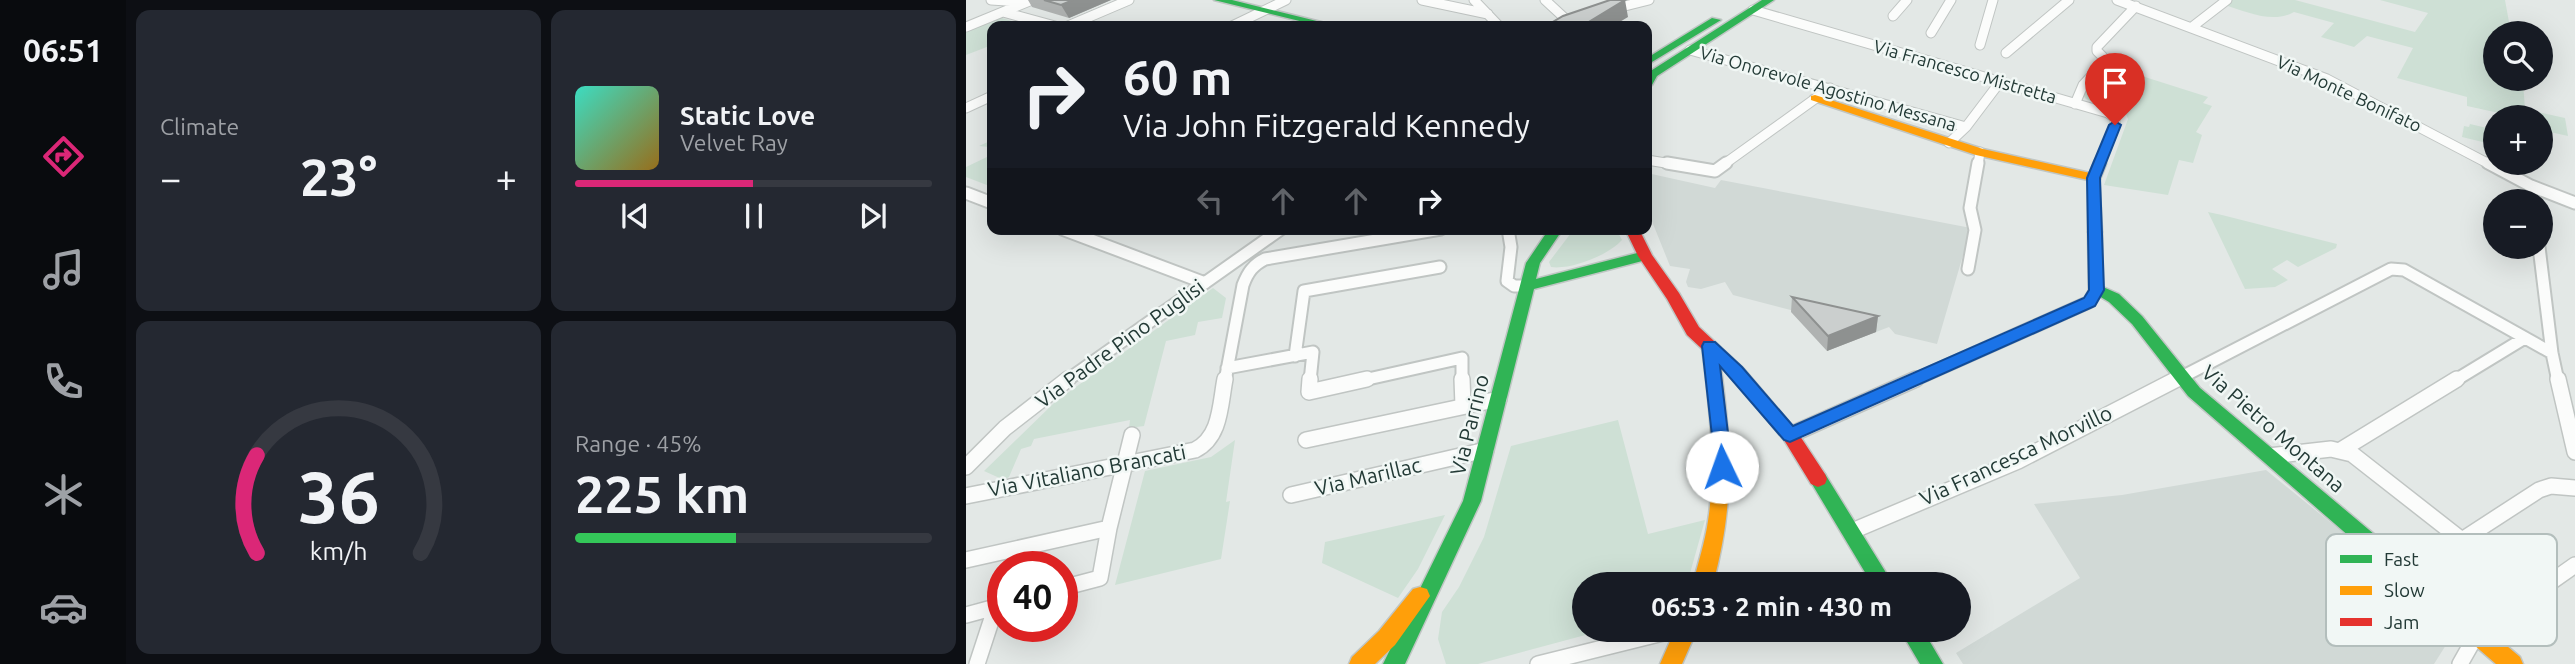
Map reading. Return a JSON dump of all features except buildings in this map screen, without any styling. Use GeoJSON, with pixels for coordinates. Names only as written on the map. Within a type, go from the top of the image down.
{"type":"FeatureCollection","features":[{"type":"Feature","properties":{"kind":"street"},"geometry":{"type":"LineString","coordinates":[[991,0],[1029,1]]}},
{"type":"Feature","properties":{"kind":"street"},"geometry":{"type":"LineString","coordinates":[[1080,21],[1129,0]]}},
{"type":"Feature","properties":{"kind":"street"},"geometry":{"type":"LineString","coordinates":[[1219,0],[1311,21]]}},
{"type":"Feature","properties":{"kind":"street"},"geometry":{"type":"LineString","coordinates":[[1242,21],[1286,0]]}},
{"type":"Feature","properties":{"kind":"street"},"geometry":{"type":"LineString","coordinates":[[1422,0],[1488,14]]}},
{"type":"Feature","properties":{"kind":"street"},"geometry":{"type":"LineString","coordinates":[[1474,0],[1494,21]]}},
{"type":"Feature","properties":{"kind":"street"},"geometry":{"type":"LineString","coordinates":[[1545,0],[1565,21]]}},
{"type":"Feature","properties":{"kind":"street"},"geometry":{"type":"LineString","coordinates":[[1603,12],[1624,3],[1649,0]]}},
{"type":"Feature","properties":{"kind":"street"},"geometry":{"type":"LineString","coordinates":[[1652,59],[1751,5],[1769,0]]}},
{"type":"Feature","properties":{"kind":"street"},"geometry":{"type":"LineString","coordinates":[[1893,16],[1907,0]]}},
{"type":"Feature","properties":{"kind":"street"},"geometry":{"type":"LineString","coordinates":[[1931,33],[1951,0]]}},
{"type":"Feature","properties":{"kind":"street"},"geometry":{"type":"LineString","coordinates":[[1980,45],[1993,0]]}},
{"type":"Feature","properties":{"kind":"street"},"geometry":{"type":"LineString","coordinates":[[2006,53],[2068,0]]}},
{"type":"Feature","properties":{"kind":"street","name":"Via Monte Bonifato"},"geometry":{"type":"LineString","coordinates":[[2118,0],[2327,79],[2531,186],[2575,203]]}},
{"type":"Feature","properties":{"kind":"street"},"geometry":{"type":"LineString","coordinates":[[2192,27],[2227,0]]}},
{"type":"Feature","properties":{"kind":"street"},"geometry":{"type":"LineString","coordinates":[[966,27],[1029,1]]}},
{"type":"Feature","properties":{"kind":"street"},"geometry":{"type":"LineString","coordinates":[[1652,77],[1751,5]]}},
{"type":"Feature","properties":{"kind":"street","name":"Via Francesco Mistretta"},"geometry":{"type":"LineString","coordinates":[[1751,5],[2108,113],[2115,118],[2115,125],[2094,178]]}},
{"type":"Feature","properties":{"kind":"street"},"geometry":{"type":"LineString","coordinates":[[2075,104],[2076,93],[2106,60],[2097,51],[2097,47],[2136,6]]}},
{"type":"Feature","properties":{"kind":"street"},"geometry":{"type":"LineString","coordinates":[[1003,12],[1036,21]]}},
{"type":"Feature","properties":{"kind":"street"},"geometry":{"type":"LineString","coordinates":[[1576,21],[1580,19]]}},
{"type":"Feature","properties":{"kind":"street","name":"Via Onorevole Agostino Messana"},"geometry":{"type":"LineString","coordinates":[[1689,51],[1830,88],[1966,128]]}},
{"type":"Feature","properties":{"kind":"street"},"geometry":{"type":"LineString","coordinates":[[1949,143],[1966,128],[2000,82]]}},
{"type":"Feature","properties":{"kind":"street"},"geometry":{"type":"LineString","coordinates":[[1652,161],[1714,171],[1830,88]]}},
{"type":"Feature","properties":{"kind":"street"},"geometry":{"type":"LineString","coordinates":[[966,108],[987,98]]}},
{"type":"Feature","properties":{"kind":"street"},"geometry":{"type":"LineString","coordinates":[[1790,435],[2090,302],[2096,290],[2094,178],[1980,152],[1815,98]]}},
{"type":"Feature","properties":{"kind":"street"},"geometry":{"type":"LineString","coordinates":[[1968,269],[1976,227],[1976,217],[1970,208],[1980,152]]}},
{"type":"Feature","properties":{"kind":"street"},"geometry":{"type":"LineString","coordinates":[[966,202],[971,195]]}},
{"type":"Feature","properties":{"kind":"street"},"geometry":{"type":"LineString","coordinates":[[1078,235],[1205,283]]}},
{"type":"Feature","properties":{"kind":"street","name":"Via Padre Pino Puglisi"},"geometry":{"type":"LineString","coordinates":[[968,462],[1005,428],[1063,383],[1273,235]]}},
{"type":"Feature","properties":{"kind":"street"},"geometry":{"type":"LineString","coordinates":[[1406,235],[1265,259],[1255,263],[1248,270],[1243,285],[1227,368],[1313,352],[1309,392],[1462,358],[1462,407]]}},
{"type":"Feature","properties":{"kind":"street"},"geometry":{"type":"LineString","coordinates":[[1509,235],[1511,247],[1507,281],[1514,286],[1526,286],[1645,256]]}},
{"type":"Feature","properties":{"kind":"street","name":"Via Parrino"},"geometry":{"type":"LineString","coordinates":[[1393,664],[1442,569],[1472,501],[1526,286],[1533,263],[1552,235]]}},
{"type":"Feature","properties":{"kind":"street"},"geometry":{"type":"LineString","coordinates":[[1635,235],[1645,256],[1674,297],[1693,331],[1737,372],[1790,435],[1875,572]]}},
{"type":"Feature","properties":{"kind":"street"},"geometry":{"type":"LineString","coordinates":[[2540,259],[2552,353],[2575,452]]}},
{"type":"Feature","properties":{"kind":"street"},"geometry":{"type":"LineString","coordinates":[[1295,355],[1304,291],[1440,267]]}},
{"type":"Feature","properties":{"kind":"street","name":"Via Francesca Morvillo"},"geometry":{"type":"LineString","coordinates":[[1850,532],[2018,461],[2391,269],[2404,270],[2523,339]]}},
{"type":"Feature","properties":{"kind":"street","name":"Via Pietro Montana"},"geometry":{"type":"LineString","coordinates":[[2096,290],[2114,298],[2137,320],[2194,392],[2360,534]]}},
{"type":"Feature","properties":{"kind":"street"},"geometry":{"type":"LineString","coordinates":[[2341,450],[2523,339],[2552,353]]}},
{"type":"Feature","properties":{"kind":"street"},"geometry":{"type":"LineString","coordinates":[[1707,572],[1715,548],[1723,489],[1722,444],[1710,346]]}},
{"type":"Feature","properties":{"kind":"street","name":"Via Vitaliano Brancati"},"geometry":{"type":"LineString","coordinates":[[966,496],[1195,450],[1207,444],[1215,432],[1227,368]]}},
{"type":"Feature","properties":{"kind":"street"},"geometry":{"type":"LineString","coordinates":[[1306,440],[1499,398]]}},
{"type":"Feature","properties":{"kind":"street"},"geometry":{"type":"LineString","coordinates":[[1078,584],[1100,578],[1109,528],[1132,435]]}},
{"type":"Feature","properties":{"kind":"street","name":"Via Marillac"},"geometry":{"type":"LineString","coordinates":[[1291,495],[1486,450]]}},
{"type":"Feature","properties":{"kind":"street"},"geometry":{"type":"LineString","coordinates":[[2269,456],[2341,450],[2352,454],[2454,534]]}},
{"type":"Feature","properties":{"kind":"street"},"geometry":{"type":"LineString","coordinates":[[2471,534],[2539,491],[2551,486],[2575,488]]}},
{"type":"Feature","properties":{"kind":"street"},"geometry":{"type":"LineString","coordinates":[[966,560],[1109,528]]}},
{"type":"Feature","properties":{"kind":"street"},"geometry":{"type":"LineString","coordinates":[[2557,578],[2575,565]]}},
{"type":"Feature","properties":{"kind":"street","name":"Via Parrino"},"geometry":{"type":"LineString","coordinates":[[1360,664],[1442,569]]}},
{"type":"Feature","properties":{"kind":"street"},"geometry":{"type":"LineString","coordinates":[[966,615],[987,609]]}},
{"type":"Feature","properties":{"kind":"street"},"geometry":{"type":"LineString","coordinates":[[977,664],[987,639]]}},
{"type":"Feature","properties":{"kind":"street"},"geometry":{"type":"LineString","coordinates":[[1538,664],[1627,642]]}},
{"type":"Feature","properties":{"kind":"street"},"geometry":{"type":"LineString","coordinates":[[1671,664],[1681,642]]}},
{"type":"Feature","properties":{"kind":"street"},"geometry":{"type":"LineString","coordinates":[[1918,642],[1932,664]]}},
{"type":"Feature","properties":{"kind":"street"},"geometry":{"type":"LineString","coordinates":[[2460,664],[2470,646]]}},
{"type":"Feature","properties":{"kind":"street","name":"Via Pietro Montana"},"geometry":{"type":"LineString","coordinates":[[2491,646],[2512,664]]}},
{"type":"Feature","properties":{"kind":"street"},"geometry":{"type":"LineString","coordinates":[[1373,651],[1393,664]]}},
{"type":"Feature","properties":{"kind":"shaded area"},"geometry":{"type":"Polygon","coordinates":[[[1652,174],[1715,188],[1721,180],[1971,228],[1937,344],[1895,334],[1889,327],[1876,332],[1733,295],[1725,282],[1701,289],[1688,287],[1686,282],[1690,269],[1670,266],[1652,221],[1652,174]]]}},
{"type":"Feature","properties":{"kind":"shaded area"},"geometry":{"type":"Polygon","coordinates":[[[2266,470],[2345,534],[2326,534],[2326,646],[2445,646],[2434,664],[1963,664],[1956,653],[2080,578],[2034,504],[2122,495],[2266,470]]]}},
{"type":"Feature","properties":{"kind":"green space"},"geometry":{"type":"Polygon","coordinates":[[[2231,0],[2295,0],[2415,32],[2428,13],[2380,0],[2505,0],[2509,21],[2483,21],[2483,91],[2524,91],[2525,105],[2483,105],[2483,110],[2467,106],[2467,97],[2397,78],[2413,48],[2367,36],[2354,47],[2321,37],[2334,23],[2294,12],[2277,17],[2260,16],[2225,5],[2231,0]]]}},
{"type":"Feature","properties":{"kind":"green space"},"geometry":{"type":"Polygon","coordinates":[[[999,17],[1012,21],[989,21],[999,17]]]}},
{"type":"Feature","properties":{"kind":"green space"},"geometry":{"type":"Polygon","coordinates":[[[987,22],[987,47],[966,55],[966,30],[987,22]]]}},
{"type":"Feature","properties":{"kind":"green space"},"geometry":{"type":"Polygon","coordinates":[[[2107,65],[2208,97],[2203,103],[2212,106],[2196,132],[2202,135],[2193,163],[2179,160],[2168,195],[2104,185],[2128,119],[2125,112],[2086,99],[2081,93],[2107,65]]]}},
{"type":"Feature","properties":{"kind":"green space"},"geometry":{"type":"Polygon","coordinates":[[[2553,115],[2565,118],[2568,136],[2553,133],[2553,115]]]}},
{"type":"Feature","properties":{"kind":"green space"},"geometry":{"type":"Polygon","coordinates":[[[2470,124],[2483,127],[2483,142],[2462,137],[2464,126],[2469,127],[2470,124]]]}},
{"type":"Feature","properties":{"kind":"green space"},"geometry":{"type":"Polygon","coordinates":[[[987,157],[987,185],[966,177],[966,167],[987,157]]]}},
{"type":"Feature","properties":{"kind":"green space"},"geometry":{"type":"Polygon","coordinates":[[[2208,212],[2337,244],[2336,248],[2298,267],[2287,260],[2272,269],[2288,280],[2275,287],[2245,289],[2208,212]]]}},
{"type":"Feature","properties":{"kind":"green space"},"geometry":{"type":"Polygon","coordinates":[[[1569,235],[1619,235],[1622,240],[1608,251],[1589,260],[1559,267],[1551,267],[1549,262],[1569,235]]]}},
{"type":"Feature","properties":{"kind":"green space"},"geometry":{"type":"Polygon","coordinates":[[[1213,288],[1226,298],[1222,318],[1198,322],[1195,335],[1166,341],[1144,426],[1129,428],[1130,420],[1034,439],[1031,446],[1021,449],[1009,477],[1004,480],[984,471],[1055,402],[1213,288]]]}},
{"type":"Feature","properties":{"kind":"green space"},"geometry":{"type":"Polygon","coordinates":[[[1618,420],[1648,534],[1705,520],[1690,572],[1572,572],[1572,639],[1478,664],[1446,664],[1438,639],[1442,612],[1459,587],[1484,537],[1511,446],[1618,420]]]}},
{"type":"Feature","properties":{"kind":"green space"},"geometry":{"type":"Polygon","coordinates":[[[1235,440],[1226,502],[1230,501],[1221,559],[1115,585],[1145,471],[1211,457],[1235,440]]]}},
{"type":"Feature","properties":{"kind":"green space"},"geometry":{"type":"Polygon","coordinates":[[[1445,515],[1418,569],[1398,598],[1322,563],[1325,542],[1445,515]]]}},
{"type":"Feature","properties":{"kind":"traffic: fast"},"geometry":{"type":"LineString","coordinates":[[1219,0],[1310,21]]}},
{"type":"Feature","properties":{"kind":"traffic: fast"},"geometry":{"type":"LineString","coordinates":[[1652,76],[1769,0]]}},
{"type":"Feature","properties":{"kind":"traffic: fast"},"geometry":{"type":"LineString","coordinates":[[1652,59],[1716,20]]}},
{"type":"Feature","properties":{"kind":"traffic: fast"},"geometry":{"type":"LineString","coordinates":[[2095,232],[2096,290],[2114,298],[2137,320],[2194,392],[2360,534]]}},
{"type":"Feature","properties":{"kind":"traffic: fast"},"geometry":{"type":"LineString","coordinates":[[1394,664],[1472,501],[1533,263],[1552,235]]}},
{"type":"Feature","properties":{"kind":"traffic: fast"},"geometry":{"type":"LineString","coordinates":[[1526,286],[1645,256]]}},
{"type":"Feature","properties":{"kind":"traffic: fast"},"geometry":{"type":"LineString","coordinates":[[1818,479],[1876,572]]}},
{"type":"Feature","properties":{"kind":"traffic: fast"},"geometry":{"type":"LineString","coordinates":[[1918,642],[1932,664]]}},
{"type":"Feature","properties":{"kind":"traffic: slow"},"geometry":{"type":"LineString","coordinates":[[1815,98],[1980,152],[2094,178],[2095,232]]}},
{"type":"Feature","properties":{"kind":"traffic: slow"},"geometry":{"type":"LineString","coordinates":[[1706,572],[1718,521],[1722,465],[1710,346]]}},
{"type":"Feature","properties":{"kind":"traffic: slow"},"geometry":{"type":"LineString","coordinates":[[1360,664],[1387,638],[1420,596]]}},
{"type":"Feature","properties":{"kind":"traffic: slow"},"geometry":{"type":"LineString","coordinates":[[1671,664],[1681,642]]}},
{"type":"Feature","properties":{"kind":"traffic: slow"},"geometry":{"type":"LineString","coordinates":[[2491,646],[2512,664]]}},
{"type":"Feature","properties":{"kind":"traffic: jam"},"geometry":{"type":"LineString","coordinates":[[1635,235],[1645,256],[1674,297],[1693,331],[1737,372],[1790,435],[1818,479]]}},
{"type":"Feature","properties":{"kind":"route"},"geometry":{"type":"LineString","coordinates":[[1722,467],[1722,444],[1710,346],[1737,372],[1790,435],[2090,302],[2096,290],[2094,178],[2115,125]]}}]}
